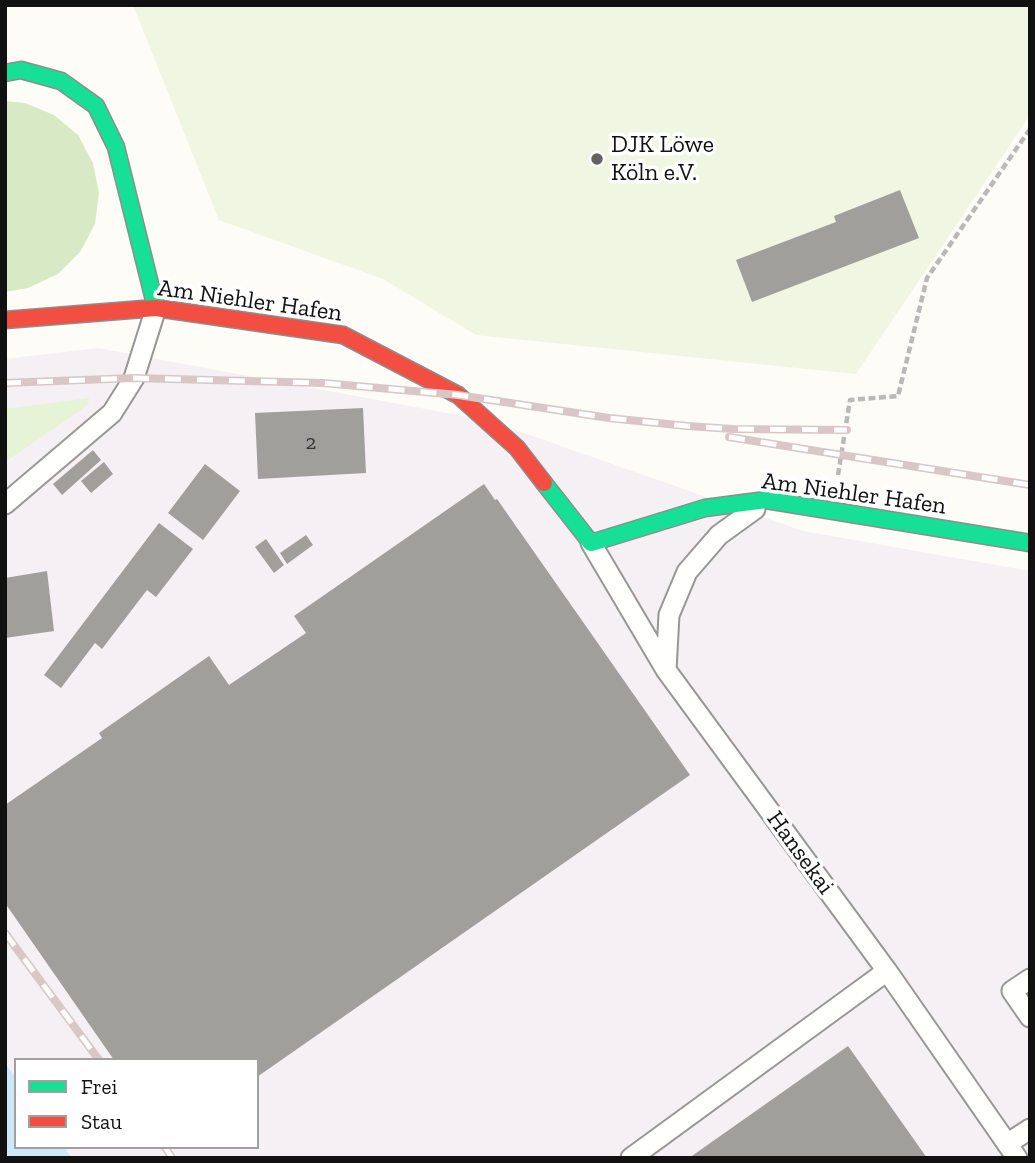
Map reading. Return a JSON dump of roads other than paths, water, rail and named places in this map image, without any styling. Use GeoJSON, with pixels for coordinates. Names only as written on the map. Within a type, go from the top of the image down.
{"type":"FeatureCollection","features":[{"type":"Feature","properties":{"kind":"street"},"geometry":{"type":"LineString","coordinates":[[5,73],[21,70],[61,81],[96,106],[116,147],[156,308]]}},
{"type":"Feature","properties":{"kind":"street","name":"Am Niehler Hafen"},"geometry":{"type":"LineString","coordinates":[[5,320],[156,308],[343,335],[458,395],[517,448],[591,543],[705,508],[766,500],[1030,542]]}},
{"type":"Feature","properties":{"kind":"lane"},"geometry":{"type":"LineString","coordinates":[[5,504],[112,413],[134,378],[156,308]]}},
{"type":"Feature","properties":{"kind":"lane"},"geometry":{"type":"LineString","coordinates":[[666,670],[669,615],[687,572],[719,535],[766,500]]}},
{"type":"Feature","properties":{"kind":"lane","name":"Hansekai"},"geometry":{"type":"LineString","coordinates":[[591,543],[666,670],[887,971],[1012,1151]]}},
{"type":"Feature","properties":{"kind":"lane"},"geometry":{"type":"LineString","coordinates":[[631,1158],[887,971]]}},
{"type":"Feature","properties":{"kind":"lane"},"geometry":{"type":"LineString","coordinates":[[1030,979],[1012,991],[1030,1017]]}},
{"type":"Feature","properties":{"kind":"lane"},"geometry":{"type":"LineString","coordinates":[[1012,1151],[1030,1129]]}},
{"type":"Feature","properties":{"kind":"water"},"geometry":{"type":"Polygon","coordinates":[[[5,1063],[14,1075],[14,1149],[65,1149],[72,1158],[5,1158],[5,1063]]]}},
{"type":"Feature","properties":{"kind":"railway"},"geometry":{"type":"LineString","coordinates":[[5,383],[134,378],[323,383],[458,395],[609,418],[687,426],[847,430]]}},
{"type":"Feature","properties":{"kind":"railway"},"geometry":{"type":"LineString","coordinates":[[729,437],[1030,485]]}},
{"type":"Feature","properties":{"kind":"railway"},"geometry":{"type":"LineString","coordinates":[[5,933],[98,1058]]}},
{"type":"Feature","properties":{"kind":"railway"},"geometry":{"type":"LineString","coordinates":[[166,1149],[172,1158]]}},
{"type":"Feature","properties":{"kind":"place","name":"DJK Löwe Köln e.V."},"geometry":{"type":"Point","coordinates":[597,159]}}]}
